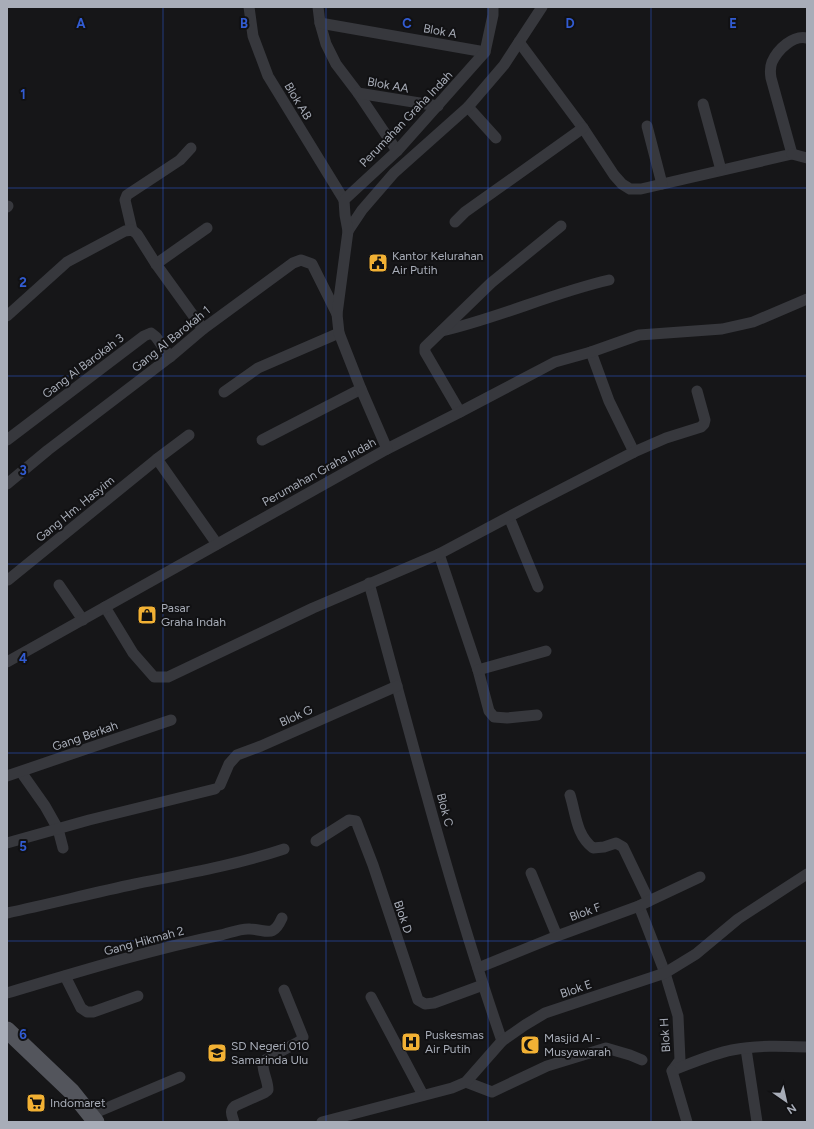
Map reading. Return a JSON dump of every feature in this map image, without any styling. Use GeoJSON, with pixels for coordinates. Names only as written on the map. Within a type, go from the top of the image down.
{"type":"FeatureCollection","features":[{"type":"Feature","properties":{"kind":"main road"},"geometry":{"type":"LineString","coordinates":[[8,1033],[72,1092],[93,1118]]}},
{"type":"Feature","properties":{"kind":"street","name":"Blok AB"},"geometry":{"type":"LineString","coordinates":[[249,7],[253,36],[268,76],[344,200]]}},
{"type":"Feature","properties":{"kind":"street","name":"Blok AA"},"geometry":{"type":"LineString","coordinates":[[318,7],[320,23],[326,44],[336,64],[398,151]]}},
{"type":"Feature","properties":{"kind":"street","name":"Perumahan Graha Indah"},"geometry":{"type":"LineString","coordinates":[[7,662],[387,449],[339,333],[337,314],[348,230],[344,215],[344,200],[398,151],[485,52],[493,15],[493,7]]}},
{"type":"Feature","properties":{"kind":"street"},"geometry":{"type":"LineString","coordinates":[[348,230],[362,210],[394,174],[468,107],[504,65],[542,7]]}},
{"type":"Feature","properties":{"kind":"street","name":"Blok A"},"geometry":{"type":"LineString","coordinates":[[320,23],[485,52]]}},
{"type":"Feature","properties":{"kind":"street"},"geometry":{"type":"LineString","coordinates":[[792,154],[770,70],[772,62],[783,48],[796,39],[807,38]]}},
{"type":"Feature","properties":{"kind":"street"},"geometry":{"type":"LineString","coordinates":[[520,42],[583,128],[614,175],[622,184],[630,189],[641,189],[792,154],[807,158]]}},
{"type":"Feature","properties":{"kind":"street","name":"Blok AA"},"geometry":{"type":"LineString","coordinates":[[358,93],[438,106]]}},
{"type":"Feature","properties":{"kind":"street"},"geometry":{"type":"LineString","coordinates":[[703,104],[721,170]]}},
{"type":"Feature","properties":{"kind":"street"},"geometry":{"type":"LineString","coordinates":[[468,107],[496,138]]}},
{"type":"Feature","properties":{"kind":"street"},"geometry":{"type":"LineString","coordinates":[[647,126],[662,184]]}},
{"type":"Feature","properties":{"kind":"street"},"geometry":{"type":"LineString","coordinates":[[455,222],[465,212],[583,128]]}},
{"type":"Feature","properties":{"kind":"street"},"geometry":{"type":"LineString","coordinates":[[191,148],[180,160],[127,195],[125,200],[132,230],[137,234],[156,264],[203,329]]}},
{"type":"Feature","properties":{"kind":"street"},"geometry":{"type":"LineString","coordinates":[[460,412],[425,352],[425,347],[428,342],[442,331],[491,283],[562,226]]}},
{"type":"Feature","properties":{"kind":"street"},"geometry":{"type":"LineString","coordinates":[[156,264],[207,228]]}},
{"type":"Feature","properties":{"kind":"street"},"geometry":{"type":"LineString","coordinates":[[7,316],[68,262],[125,231],[132,230]]}},
{"type":"Feature","properties":{"kind":"street","name":"Gang Al Barokah 1"},"geometry":{"type":"LineString","coordinates":[[7,484],[48,450],[170,358],[203,329],[293,263],[301,260],[312,264],[337,314]]}},
{"type":"Feature","properties":{"kind":"street"},"geometry":{"type":"LineString","coordinates":[[442,331],[463,326],[594,283],[609,280]]}},
{"type":"Feature","properties":{"kind":"street"},"geometry":{"type":"LineString","coordinates":[[387,449],[555,362],[592,352],[639,335],[728,328],[753,322],[807,300]]}},
{"type":"Feature","properties":{"kind":"street","name":"Gang Al Barokah 3"},"geometry":{"type":"LineString","coordinates":[[7,440],[144,336],[151,333],[156,337],[170,358]]}},
{"type":"Feature","properties":{"kind":"street"},"geometry":{"type":"LineString","coordinates":[[224,392],[258,368],[339,333]]}},
{"type":"Feature","properties":{"kind":"street"},"geometry":{"type":"LineString","coordinates":[[592,352],[609,401],[634,452]]}},
{"type":"Feature","properties":{"kind":"street"},"geometry":{"type":"LineString","coordinates":[[262,440],[361,389]]}},
{"type":"Feature","properties":{"kind":"street"},"geometry":{"type":"LineString","coordinates":[[105,607],[133,653],[154,677],[168,677],[313,608],[439,554],[634,452],[666,438],[701,427],[705,420],[697,391]]}},
{"type":"Feature","properties":{"kind":"street","name":"Gang Hm. Hasyim"},"geometry":{"type":"LineString","coordinates":[[8,580],[189,435]]}},
{"type":"Feature","properties":{"kind":"street"},"geometry":{"type":"LineString","coordinates":[[158,459],[217,544]]}},
{"type":"Feature","properties":{"kind":"street"},"geometry":{"type":"LineString","coordinates":[[509,517],[538,587]]}},
{"type":"Feature","properties":{"kind":"street"},"geometry":{"type":"LineString","coordinates":[[439,554],[478,670],[490,711],[494,716],[507,718],[537,715]]}},
{"type":"Feature","properties":{"kind":"street","name":"Blok C"},"geometry":{"type":"LineString","coordinates":[[369,583],[438,834],[483,985],[502,1041]]}},
{"type":"Feature","properties":{"kind":"street"},"geometry":{"type":"LineString","coordinates":[[59,585],[83,620]]}},
{"type":"Feature","properties":{"kind":"street"},"geometry":{"type":"LineString","coordinates":[[478,670],[546,651]]}},
{"type":"Feature","properties":{"kind":"street","name":"Blok G"},"geometry":{"type":"LineString","coordinates":[[58,829],[217,787],[229,764],[237,754],[261,746],[397,686]]}},
{"type":"Feature","properties":{"kind":"street","name":"Gang Berkah"},"geometry":{"type":"LineString","coordinates":[[7,776],[171,720]]}},
{"type":"Feature","properties":{"kind":"street"},"geometry":{"type":"LineString","coordinates":[[21,772],[45,806],[58,829],[63,848]]}},
{"type":"Feature","properties":{"kind":"street","name":"Blok H"},"geometry":{"type":"LineString","coordinates":[[570,795],[578,829],[584,840],[593,848],[604,847],[616,843],[623,847],[644,904],[678,1016],[680,1060],[672,1071]]}},
{"type":"Feature","properties":{"kind":"street","name":"Blok D"},"geometry":{"type":"LineString","coordinates":[[316,841],[349,820],[356,821],[373,866],[418,1000],[425,1004],[434,1003],[483,985]]}},
{"type":"Feature","properties":{"kind":"street"},"geometry":{"type":"LineString","coordinates":[[7,843],[58,829]]}},
{"type":"Feature","properties":{"kind":"street"},"geometry":{"type":"LineString","coordinates":[[7,914],[133,885],[207,870],[284,850]]}},
{"type":"Feature","properties":{"kind":"street"},"geometry":{"type":"LineString","coordinates":[[531,874],[557,936]]}},
{"type":"Feature","properties":{"kind":"street","name":"Blok E"},"geometry":{"type":"LineString","coordinates":[[466,1082],[502,1041],[525,1025],[545,1014],[665,973],[696,954],[738,919],[807,874]]}},
{"type":"Feature","properties":{"kind":"street","name":"Blok F"},"geometry":{"type":"LineString","coordinates":[[478,968],[557,936],[644,904],[700,877]]}},
{"type":"Feature","properties":{"kind":"street","name":"Gang Hikmah 2"},"geometry":{"type":"LineString","coordinates":[[7,993],[198,940],[250,929],[272,932],[278,928],[282,918]]}},
{"type":"Feature","properties":{"kind":"street"},"geometry":{"type":"LineString","coordinates":[[65,976],[81,1008],[87,1012],[93,1012],[138,996]]}},
{"type":"Feature","properties":{"kind":"street"},"geometry":{"type":"LineString","coordinates":[[234,1122],[231,1113],[235,1106],[268,1090],[263,1062],[300,1041],[303,1037],[284,990]]}},
{"type":"Feature","properties":{"kind":"street"},"geometry":{"type":"LineString","coordinates":[[371,997],[423,1095]]}},
{"type":"Feature","properties":{"kind":"street"},"geometry":{"type":"LineString","coordinates":[[687,1122],[672,1071],[701,1059],[732,1050],[778,1045],[807,1047]]}},
{"type":"Feature","properties":{"kind":"street"},"geometry":{"type":"LineString","coordinates":[[322,1122],[452,1088],[466,1082],[492,1092],[547,1066],[606,1048],[642,1060]]}},
{"type":"Feature","properties":{"kind":"street"},"geometry":{"type":"LineString","coordinates":[[746,1049],[757,1122]]}},
{"type":"Feature","properties":{"kind":"street"},"geometry":{"type":"LineString","coordinates":[[93,1118],[180,1077]]}},
{"type":"Feature","properties":{"kind":"place","name":"Kantor Kelurahan Air Putih"},"geometry":{"type":"Point","coordinates":[378,263]}},
{"type":"Feature","properties":{"kind":"place","name":"Pasar Graha Indah"},"geometry":{"type":"Point","coordinates":[147,615]}},
{"type":"Feature","properties":{"kind":"place","name":"Puskesmas Air Putih"},"geometry":{"type":"Point","coordinates":[411,1042]}},
{"type":"Feature","properties":{"kind":"place","name":"Masjid Al - Musyawarah"},"geometry":{"type":"Point","coordinates":[530,1045]}},
{"type":"Feature","properties":{"kind":"place","name":"SD Negeri 010 Samarinda Ulu"},"geometry":{"type":"Point","coordinates":[217,1053]}},
{"type":"Feature","properties":{"kind":"place","name":"Indomaret"},"geometry":{"type":"Point","coordinates":[36,1103]}}]}
